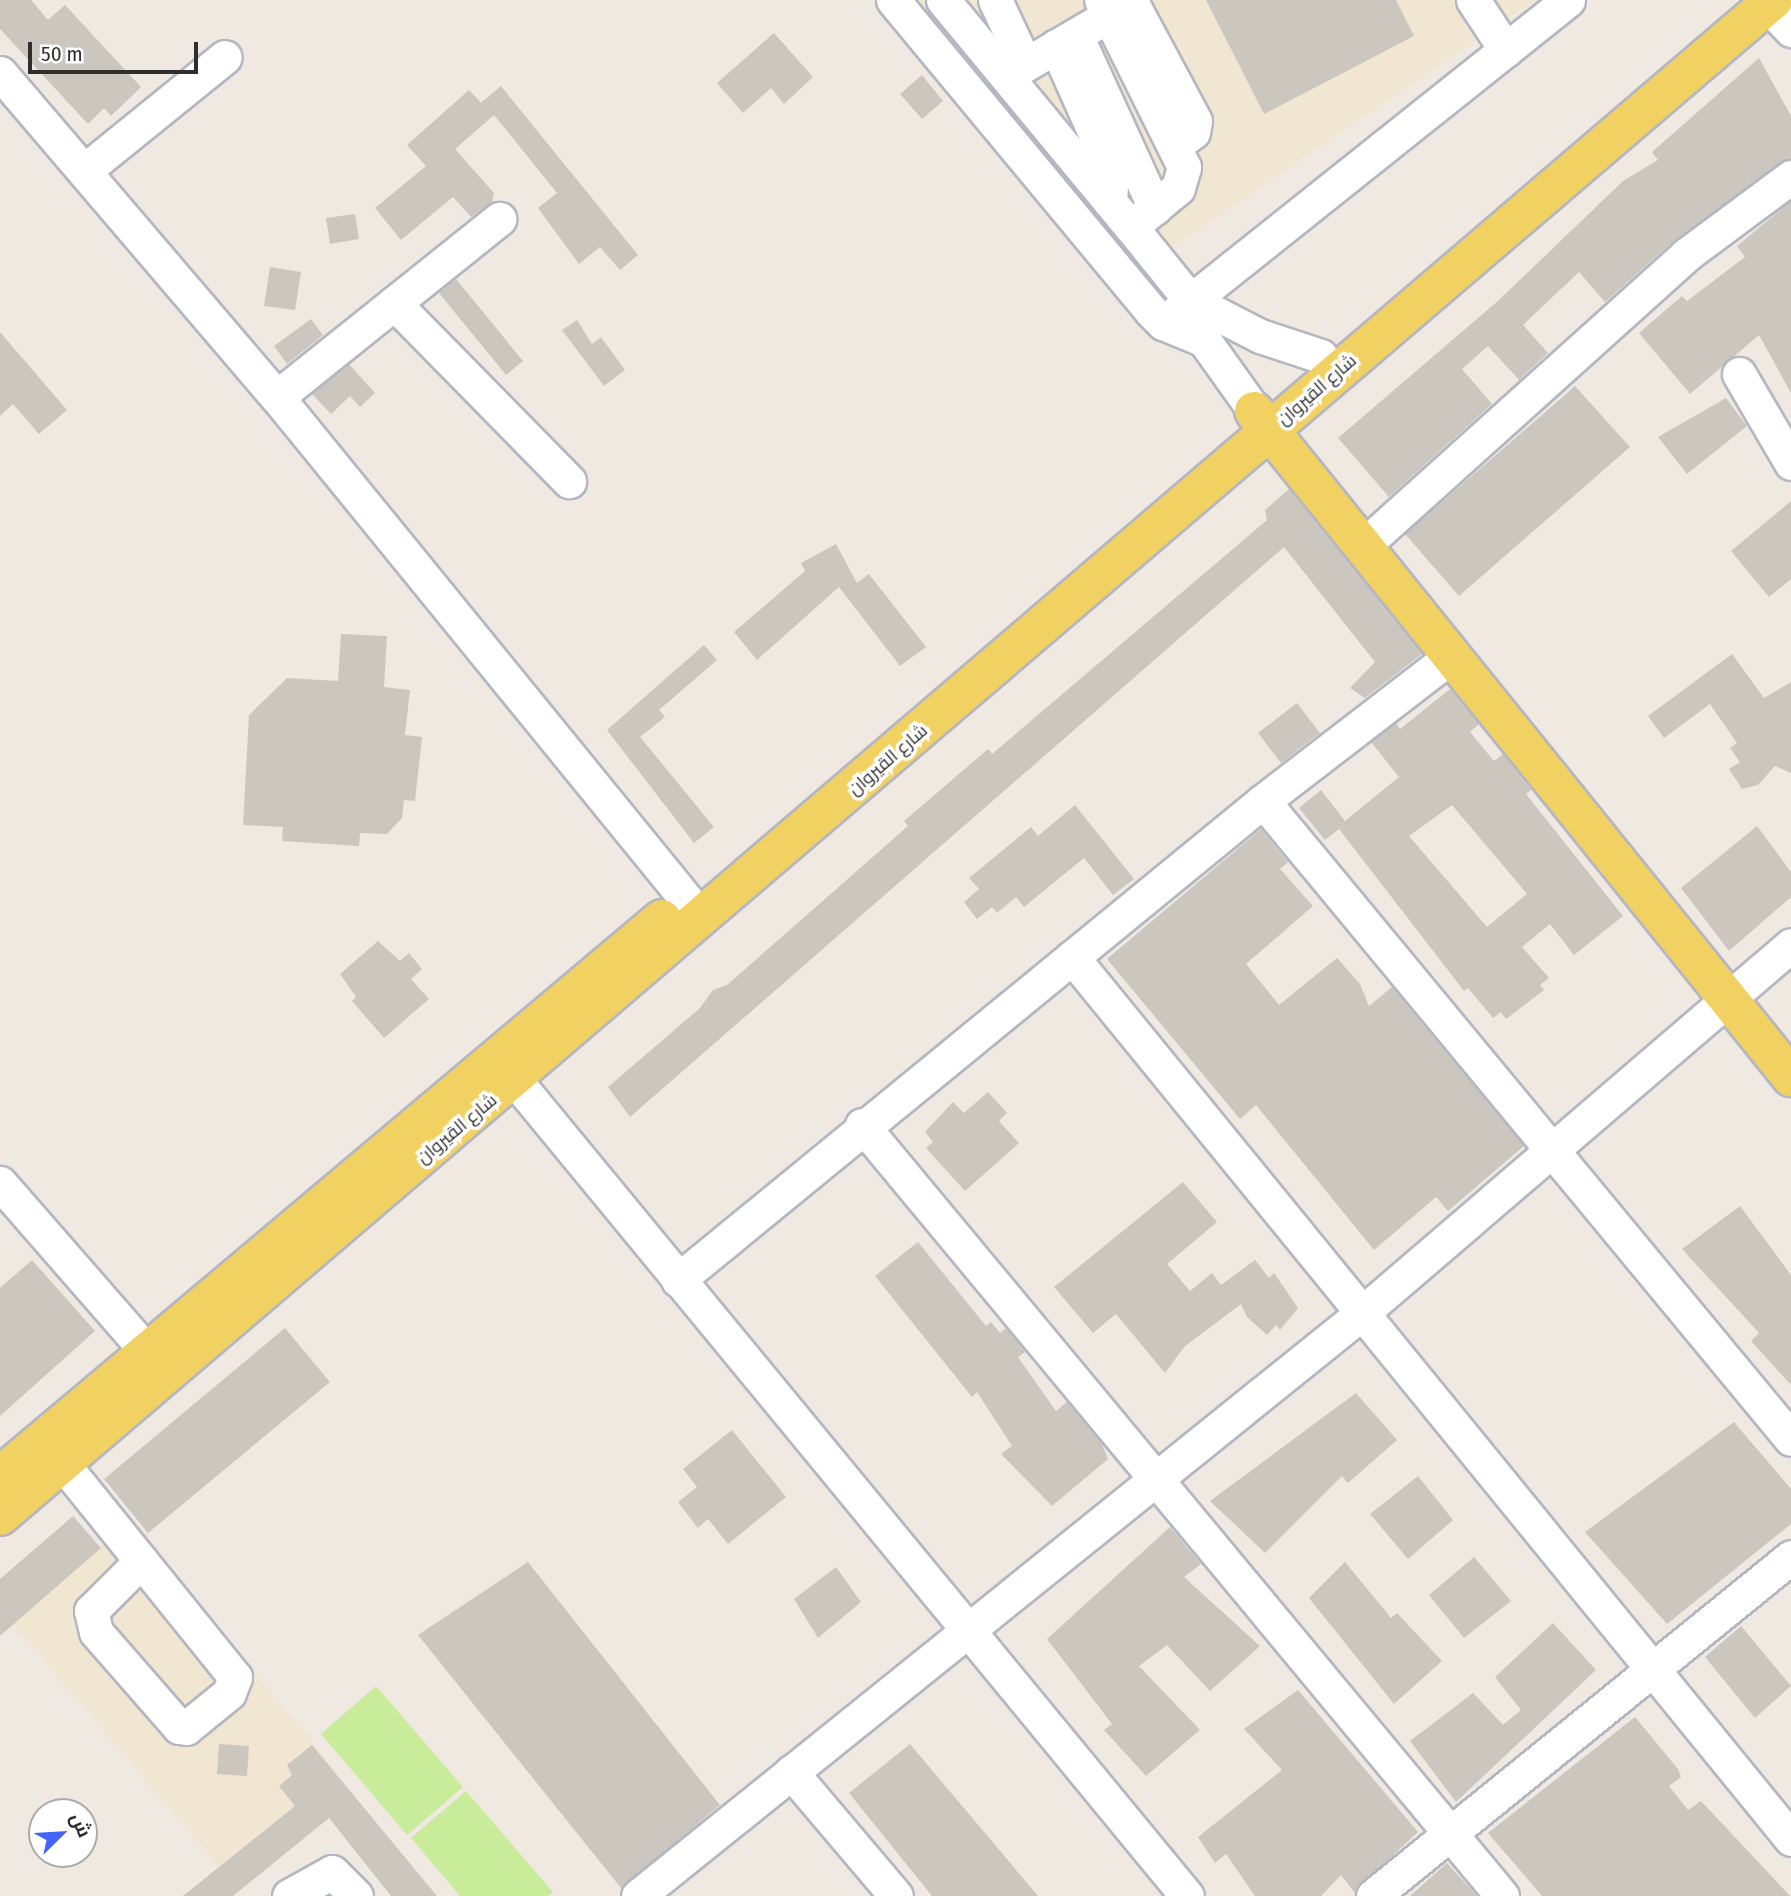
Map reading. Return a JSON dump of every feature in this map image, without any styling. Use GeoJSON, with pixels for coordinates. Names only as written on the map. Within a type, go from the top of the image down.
{"type":"FeatureCollection","features":[{"type":"Feature","properties":{"kind":"main road","name":"شارع القيروان"},"geometry":{"type":"LineString","coordinates":[[0,1476],[156,1362],[515,1080],[1262,421],[1321,356],[1766,9]]}},
{"type":"Feature","properties":{"kind":"main road","name":"شارع القيروان"},"geometry":{"type":"LineString","coordinates":[[0,1516],[63,1464],[156,1362],[686,899],[1262,421],[1766,9]]}},
{"type":"Feature","properties":{"kind":"main road"},"geometry":{"type":"LineString","coordinates":[[1262,421],[1791,1077]]}},
{"type":"Feature","properties":{"kind":"street"},"geometry":{"type":"LineString","coordinates":[[893,0],[1163,323],[1204,340],[1262,421]]}},
{"type":"Feature","properties":{"kind":"street"},"geometry":{"type":"LineString","coordinates":[[943,0],[1016,70],[1110,202],[1143,217]]}},
{"type":"Feature","properties":{"kind":"street"},"geometry":{"type":"LineString","coordinates":[[995,0],[1016,70]]}},
{"type":"Feature","properties":{"kind":"street"},"geometry":{"type":"LineString","coordinates":[[1473,0],[1506,50]]}},
{"type":"Feature","properties":{"kind":"street"},"geometry":{"type":"LineString","coordinates":[[1163,323],[1568,0]]}},
{"type":"Feature","properties":{"kind":"street"},"geometry":{"type":"LineString","coordinates":[[1016,70],[1066,40],[1105,8],[1175,145],[1184,175],[1143,217]]}},
{"type":"Feature","properties":{"kind":"street"},"geometry":{"type":"LineString","coordinates":[[1066,40],[1112,172],[1110,202]]}},
{"type":"Feature","properties":{"kind":"street"},"geometry":{"type":"LineString","coordinates":[[1066,40],[1143,217],[1196,296],[1260,336],[1321,356]]}},
{"type":"Feature","properties":{"kind":"street"},"geometry":{"type":"LineString","coordinates":[[84,171],[225,57]]}},
{"type":"Feature","properties":{"kind":"street"},"geometry":{"type":"LineString","coordinates":[[0,73],[277,397],[686,899]]}},
{"type":"Feature","properties":{"kind":"street"},"geometry":{"type":"LineString","coordinates":[[1363,546],[1686,256],[1791,177]]}},
{"type":"Feature","properties":{"kind":"street"},"geometry":{"type":"LineString","coordinates":[[277,397],[499,219]]}},
{"type":"Feature","properties":{"kind":"street"},"geometry":{"type":"LineString","coordinates":[[394,303],[569,481]]}},
{"type":"Feature","properties":{"kind":"street"},"geometry":{"type":"LineString","coordinates":[[1739,374],[1791,463]]}},
{"type":"Feature","properties":{"kind":"street"},"geometry":{"type":"LineString","coordinates":[[678,1280],[862,1125],[1263,801],[1451,656]]}},
{"type":"Feature","properties":{"kind":"street"},"geometry":{"type":"LineString","coordinates":[[1263,801],[1791,1439]]}},
{"type":"Feature","properties":{"kind":"street"},"geometry":{"type":"LineString","coordinates":[[638,1896],[1154,1476],[1362,1313],[1791,945]]}},
{"type":"Feature","properties":{"kind":"street"},"geometry":{"type":"LineString","coordinates":[[1072,957],[1791,1839]]}},
{"type":"Feature","properties":{"kind":"street"},"geometry":{"type":"LineString","coordinates":[[515,1080],[1187,1896]]}},
{"type":"Feature","properties":{"kind":"street"},"geometry":{"type":"LineString","coordinates":[[862,1125],[1503,1896]]}},
{"type":"Feature","properties":{"kind":"street"},"geometry":{"type":"LineString","coordinates":[[0,1183],[156,1362]]}},
{"type":"Feature","properties":{"kind":"street"},"geometry":{"type":"LineString","coordinates":[[63,1464],[235,1677],[229,1693],[186,1728],[179,1727],[96,1632],[90,1611],[141,1561]]}},
{"type":"Feature","properties":{"kind":"street"},"geometry":{"type":"LineString","coordinates":[[1373,1896],[1791,1557]]}},
{"type":"Feature","properties":{"kind":"street"},"geometry":{"type":"LineString","coordinates":[[791,1772],[896,1896]]}},
{"type":"Feature","properties":{"kind":"street"},"geometry":{"type":"LineString","coordinates":[[289,1896],[332,1872],[356,1896]]}},
{"type":"Feature","properties":{"kind":"shaded area"},"geometry":{"type":"Polygon","coordinates":[[[918,0],[1535,0],[1143,267],[918,0]]]}},
{"type":"Feature","properties":{"kind":"shaded area"},"geometry":{"type":"Polygon","coordinates":[[[130,1521],[337,1772],[219,1867],[12,1622],[130,1521]]]}},
{"type":"Feature","properties":{"kind":"green space"},"geometry":{"type":"Polygon","coordinates":[[[376,1686],[463,1787],[407,1835],[321,1734],[376,1686]]]}},
{"type":"Feature","properties":{"kind":"green space"},"geometry":{"type":"Polygon","coordinates":[[[466,1791],[553,1892],[548,1896],[460,1896],[411,1838],[466,1791]]]}},
{"type":"Feature","properties":{"kind":"building"},"geometry":{"type":"Polygon","coordinates":[[[0,0],[31,0],[48,20],[65,5],[141,87],[111,116],[104,108],[88,124],[0,29],[0,0]]]}},
{"type":"Feature","properties":{"kind":"building"},"geometry":{"type":"Polygon","coordinates":[[[1206,0],[1396,0],[1414,36],[1264,114],[1206,0]]]}},
{"type":"Feature","properties":{"kind":"building"},"geometry":{"type":"Polygon","coordinates":[[[774,33],[813,77],[784,104],[771,88],[743,113],[717,83],[774,33]]]}},
{"type":"Feature","properties":{"kind":"building"},"geometry":{"type":"Polygon","coordinates":[[[1759,58],[1791,116],[1791,158],[1675,240],[1605,302],[1579,272],[1523,325],[1548,353],[1519,380],[1488,346],[1462,369],[1492,404],[1389,497],[1338,438],[1499,300],[1623,181],[1658,160],[1652,152],[1759,58]]]}},
{"type":"Feature","properties":{"kind":"building"},"geometry":{"type":"Polygon","coordinates":[[[922,75],[943,101],[922,119],[900,94],[922,75]]]}},
{"type":"Feature","properties":{"kind":"building"},"geometry":{"type":"Polygon","coordinates":[[[501,86],[638,255],[620,270],[600,247],[579,264],[538,208],[557,193],[494,115],[455,149],[494,193],[492,202],[471,217],[453,197],[401,240],[375,208],[426,166],[407,145],[469,90],[481,103],[501,86]]]}},
{"type":"Feature","properties":{"kind":"building"},"geometry":{"type":"Polygon","coordinates":[[[1791,201],[1791,393],[1759,335],[1690,394],[1639,333],[1682,296],[1687,301],[1745,257],[1737,246],[1791,201]]]}},
{"type":"Feature","properties":{"kind":"building"},"geometry":{"type":"Polygon","coordinates":[[[355,214],[359,239],[330,244],[326,218],[355,214]]]}},
{"type":"Feature","properties":{"kind":"building"},"geometry":{"type":"Polygon","coordinates":[[[270,267],[301,272],[295,310],[264,306],[270,267]]]}},
{"type":"Feature","properties":{"kind":"building"},"geometry":{"type":"Polygon","coordinates":[[[456,279],[523,361],[506,375],[439,293],[456,279]]]}},
{"type":"Feature","properties":{"kind":"building"},"geometry":{"type":"Polygon","coordinates":[[[311,319],[323,335],[287,364],[274,346],[311,319]]]}},
{"type":"Feature","properties":{"kind":"building"},"geometry":{"type":"Polygon","coordinates":[[[577,320],[592,344],[601,337],[625,370],[604,386],[562,330],[577,320]]]}},
{"type":"Feature","properties":{"kind":"building"},"geometry":{"type":"Polygon","coordinates":[[[0,332],[67,410],[39,434],[13,404],[0,416],[0,332]]]}},
{"type":"Feature","properties":{"kind":"building"},"geometry":{"type":"Polygon","coordinates":[[[349,364],[375,393],[360,407],[350,396],[331,414],[312,394],[349,364]]]}},
{"type":"Feature","properties":{"kind":"building"},"geometry":{"type":"Polygon","coordinates":[[[1575,386],[1630,447],[1459,596],[1405,534],[1575,386]]]}},
{"type":"Feature","properties":{"kind":"building"},"geometry":{"type":"Polygon","coordinates":[[[1726,398],[1747,426],[1687,474],[1658,437],[1726,398]]]}},
{"type":"Feature","properties":{"kind":"building"},"geometry":{"type":"Polygon","coordinates":[[[1289,489],[1422,654],[1365,698],[1350,688],[1375,662],[1284,547],[630,1117],[608,1087],[700,1008],[713,990],[727,985],[908,826],[904,821],[988,749],[992,754],[1267,520],[1265,510],[1289,489]]]}},
{"type":"Feature","properties":{"kind":"building"},"geometry":{"type":"Polygon","coordinates":[[[1791,501],[1791,579],[1769,597],[1731,551],[1791,501]]]}},
{"type":"Feature","properties":{"kind":"building"},"geometry":{"type":"Polygon","coordinates":[[[836,544],[857,583],[869,574],[926,647],[900,666],[839,587],[757,660],[734,632],[805,571],[801,563],[836,544]]]}},
{"type":"Feature","properties":{"kind":"building"},"geometry":{"type":"Polygon","coordinates":[[[341,634],[387,636],[384,687],[410,690],[405,735],[422,737],[415,801],[404,800],[402,818],[387,834],[360,833],[359,846],[282,841],[283,827],[243,825],[249,715],[287,678],[338,681],[341,634]]]}},
{"type":"Feature","properties":{"kind":"building"},"geometry":{"type":"Polygon","coordinates":[[[704,645],[717,660],[659,710],[665,717],[640,737],[714,827],[694,843],[607,730],[704,645]]]}},
{"type":"Feature","properties":{"kind":"building"},"geometry":{"type":"Polygon","coordinates":[[[1732,654],[1764,698],[1791,682],[1791,773],[1775,766],[1758,785],[1742,789],[1729,769],[1740,762],[1730,748],[1737,743],[1710,704],[1664,738],[1648,716],[1732,654]]]}},
{"type":"Feature","properties":{"kind":"building"},"geometry":{"type":"Polygon","coordinates":[[[1450,689],[1479,724],[1470,732],[1494,761],[1503,754],[1531,790],[1526,794],[1623,916],[1574,955],[1550,924],[1522,947],[1549,978],[1540,985],[1544,990],[1506,1019],[1501,1012],[1493,1018],[1468,988],[1464,991],[1339,829],[1325,840],[1299,808],[1321,790],[1345,821],[1399,777],[1371,742],[1396,723],[1400,729],[1450,689]],[[1452,805],[1409,836],[1487,927],[1527,894],[1452,805]]]}},
{"type":"Feature","properties":{"kind":"building"},"geometry":{"type":"Polygon","coordinates":[[[1297,703],[1320,733],[1281,763],[1258,733],[1297,703]]]}},
{"type":"Feature","properties":{"kind":"building"},"geometry":{"type":"Polygon","coordinates":[[[1075,805],[1134,879],[1113,895],[1084,858],[1024,907],[1016,897],[997,913],[992,907],[977,919],[964,902],[979,889],[969,878],[1031,827],[1038,836],[1075,805]]]}},
{"type":"Feature","properties":{"kind":"building"},"geometry":{"type":"Polygon","coordinates":[[[1757,826],[1791,872],[1791,897],[1729,951],[1681,888],[1757,826]]]}},
{"type":"Feature","properties":{"kind":"building"},"geometry":{"type":"Polygon","coordinates":[[[1261,829],[1288,862],[1280,869],[1313,906],[1246,964],[1279,1005],[1337,958],[1360,984],[1369,1006],[1392,987],[1524,1146],[1448,1211],[1436,1197],[1374,1250],[1256,1105],[1240,1119],[1107,959],[1261,829]]]}},
{"type":"Feature","properties":{"kind":"building"},"geometry":{"type":"Polygon","coordinates":[[[378,941],[400,961],[409,953],[422,969],[411,979],[429,999],[384,1038],[352,1001],[356,997],[340,974],[378,941]]]}},
{"type":"Feature","properties":{"kind":"building"},"geometry":{"type":"Polygon","coordinates":[[[988,1092],[1007,1113],[999,1121],[1019,1143],[965,1191],[926,1148],[933,1142],[925,1132],[953,1102],[964,1113],[988,1092]]]}},
{"type":"Feature","properties":{"kind":"building"},"geometry":{"type":"Polygon","coordinates":[[[1183,1182],[1217,1222],[1167,1264],[1190,1291],[1212,1273],[1221,1285],[1255,1260],[1269,1278],[1274,1273],[1298,1308],[1280,1330],[1276,1325],[1267,1335],[1247,1317],[1241,1304],[1184,1347],[1165,1373],[1116,1314],[1093,1333],[1054,1287],[1183,1182]]]}},
{"type":"Feature","properties":{"kind":"building"},"geometry":{"type":"Polygon","coordinates":[[[1740,1206],[1791,1275],[1791,1385],[1751,1341],[1759,1333],[1682,1249],[1740,1206]]]}},
{"type":"Feature","properties":{"kind":"building"},"geometry":{"type":"Polygon","coordinates":[[[918,1242],[986,1326],[991,1322],[1000,1333],[1006,1328],[1025,1352],[1018,1357],[1056,1411],[1067,1402],[1102,1444],[1108,1459],[1052,1506],[1001,1454],[1012,1446],[977,1392],[972,1397],[875,1276],[918,1242]]]}},
{"type":"Feature","properties":{"kind":"building"},"geometry":{"type":"Polygon","coordinates":[[[32,1260],[95,1331],[0,1416],[0,1288],[32,1260]]]}},
{"type":"Feature","properties":{"kind":"building"},"geometry":{"type":"Polygon","coordinates":[[[285,1328],[330,1382],[148,1533],[104,1479],[285,1328]]]}},
{"type":"Feature","properties":{"kind":"building"},"geometry":{"type":"Polygon","coordinates":[[[1356,1393],[1397,1440],[1348,1483],[1342,1476],[1265,1553],[1210,1501],[1356,1393]]]}},
{"type":"Feature","properties":{"kind":"building"},"geometry":{"type":"Polygon","coordinates":[[[1734,1422],[1791,1489],[1791,1524],[1667,1624],[1585,1532],[1734,1422]]]}},
{"type":"Feature","properties":{"kind":"building"},"geometry":{"type":"Polygon","coordinates":[[[732,1430],[786,1497],[728,1544],[708,1519],[698,1528],[678,1502],[697,1487],[683,1469],[732,1430]]]}},
{"type":"Feature","properties":{"kind":"building"},"geometry":{"type":"Polygon","coordinates":[[[1418,1476],[1453,1520],[1408,1559],[1370,1514],[1418,1476]]]}},
{"type":"Feature","properties":{"kind":"building"},"geometry":{"type":"Polygon","coordinates":[[[73,1516],[101,1548],[0,1636],[0,1579],[73,1516]]]}},
{"type":"Feature","properties":{"kind":"building"},"geometry":{"type":"Polygon","coordinates":[[[1170,1527],[1201,1564],[1184,1577],[1260,1646],[1210,1691],[1167,1645],[1139,1666],[1200,1730],[1146,1776],[1104,1730],[1112,1724],[1047,1639],[1170,1527]]]}},
{"type":"Feature","properties":{"kind":"building"},"geometry":{"type":"Polygon","coordinates":[[[1474,1557],[1511,1601],[1464,1638],[1429,1595],[1474,1557]]]}},
{"type":"Feature","properties":{"kind":"building"},"geometry":{"type":"Polygon","coordinates":[[[528,1562],[720,1805],[621,1888],[418,1635],[528,1562]]]}},
{"type":"Feature","properties":{"kind":"building"},"geometry":{"type":"Polygon","coordinates":[[[1345,1562],[1391,1618],[1397,1613],[1442,1661],[1394,1704],[1309,1598],[1345,1562]]]}},
{"type":"Feature","properties":{"kind":"building"},"geometry":{"type":"Polygon","coordinates":[[[836,1567],[861,1602],[818,1638],[794,1599],[836,1567]]]}},
{"type":"Feature","properties":{"kind":"building"},"geometry":{"type":"Polygon","coordinates":[[[1553,1623],[1596,1670],[1456,1802],[1410,1741],[1473,1693],[1503,1725],[1521,1710],[1495,1677],[1553,1623]]]}},
{"type":"Feature","properties":{"kind":"building"},"geometry":{"type":"Polygon","coordinates":[[[1741,1626],[1791,1686],[1755,1718],[1705,1657],[1741,1626]]]}},
{"type":"Feature","properties":{"kind":"building"},"geometry":{"type":"Polygon","coordinates":[[[1298,1690],[1418,1832],[1354,1892],[1341,1875],[1321,1896],[1255,1896],[1226,1854],[1215,1863],[1198,1837],[1282,1770],[1244,1729],[1298,1690]]]}},
{"type":"Feature","properties":{"kind":"building"},"geometry":{"type":"Polygon","coordinates":[[[1635,1717],[1678,1769],[1681,1777],[1669,1786],[1688,1810],[1701,1801],[1790,1896],[1542,1896],[1488,1833],[1635,1717]]]}},
{"type":"Feature","properties":{"kind":"building"},"geometry":{"type":"Polygon","coordinates":[[[219,1744],[249,1746],[247,1776],[217,1774],[219,1744]]]}},
{"type":"Feature","properties":{"kind":"building"},"geometry":{"type":"Polygon","coordinates":[[[910,1744],[1038,1896],[932,1896],[849,1793],[910,1744]]]}},
{"type":"Feature","properties":{"kind":"building"},"geometry":{"type":"Polygon","coordinates":[[[312,1745],[437,1896],[391,1896],[329,1818],[233,1896],[183,1896],[295,1806],[279,1786],[292,1775],[287,1765],[312,1745]]]}},
{"type":"Feature","properties":{"kind":"building"},"geometry":{"type":"Polygon","coordinates":[[[1447,1863],[1477,1896],[1410,1896],[1447,1863]]]}}]}
